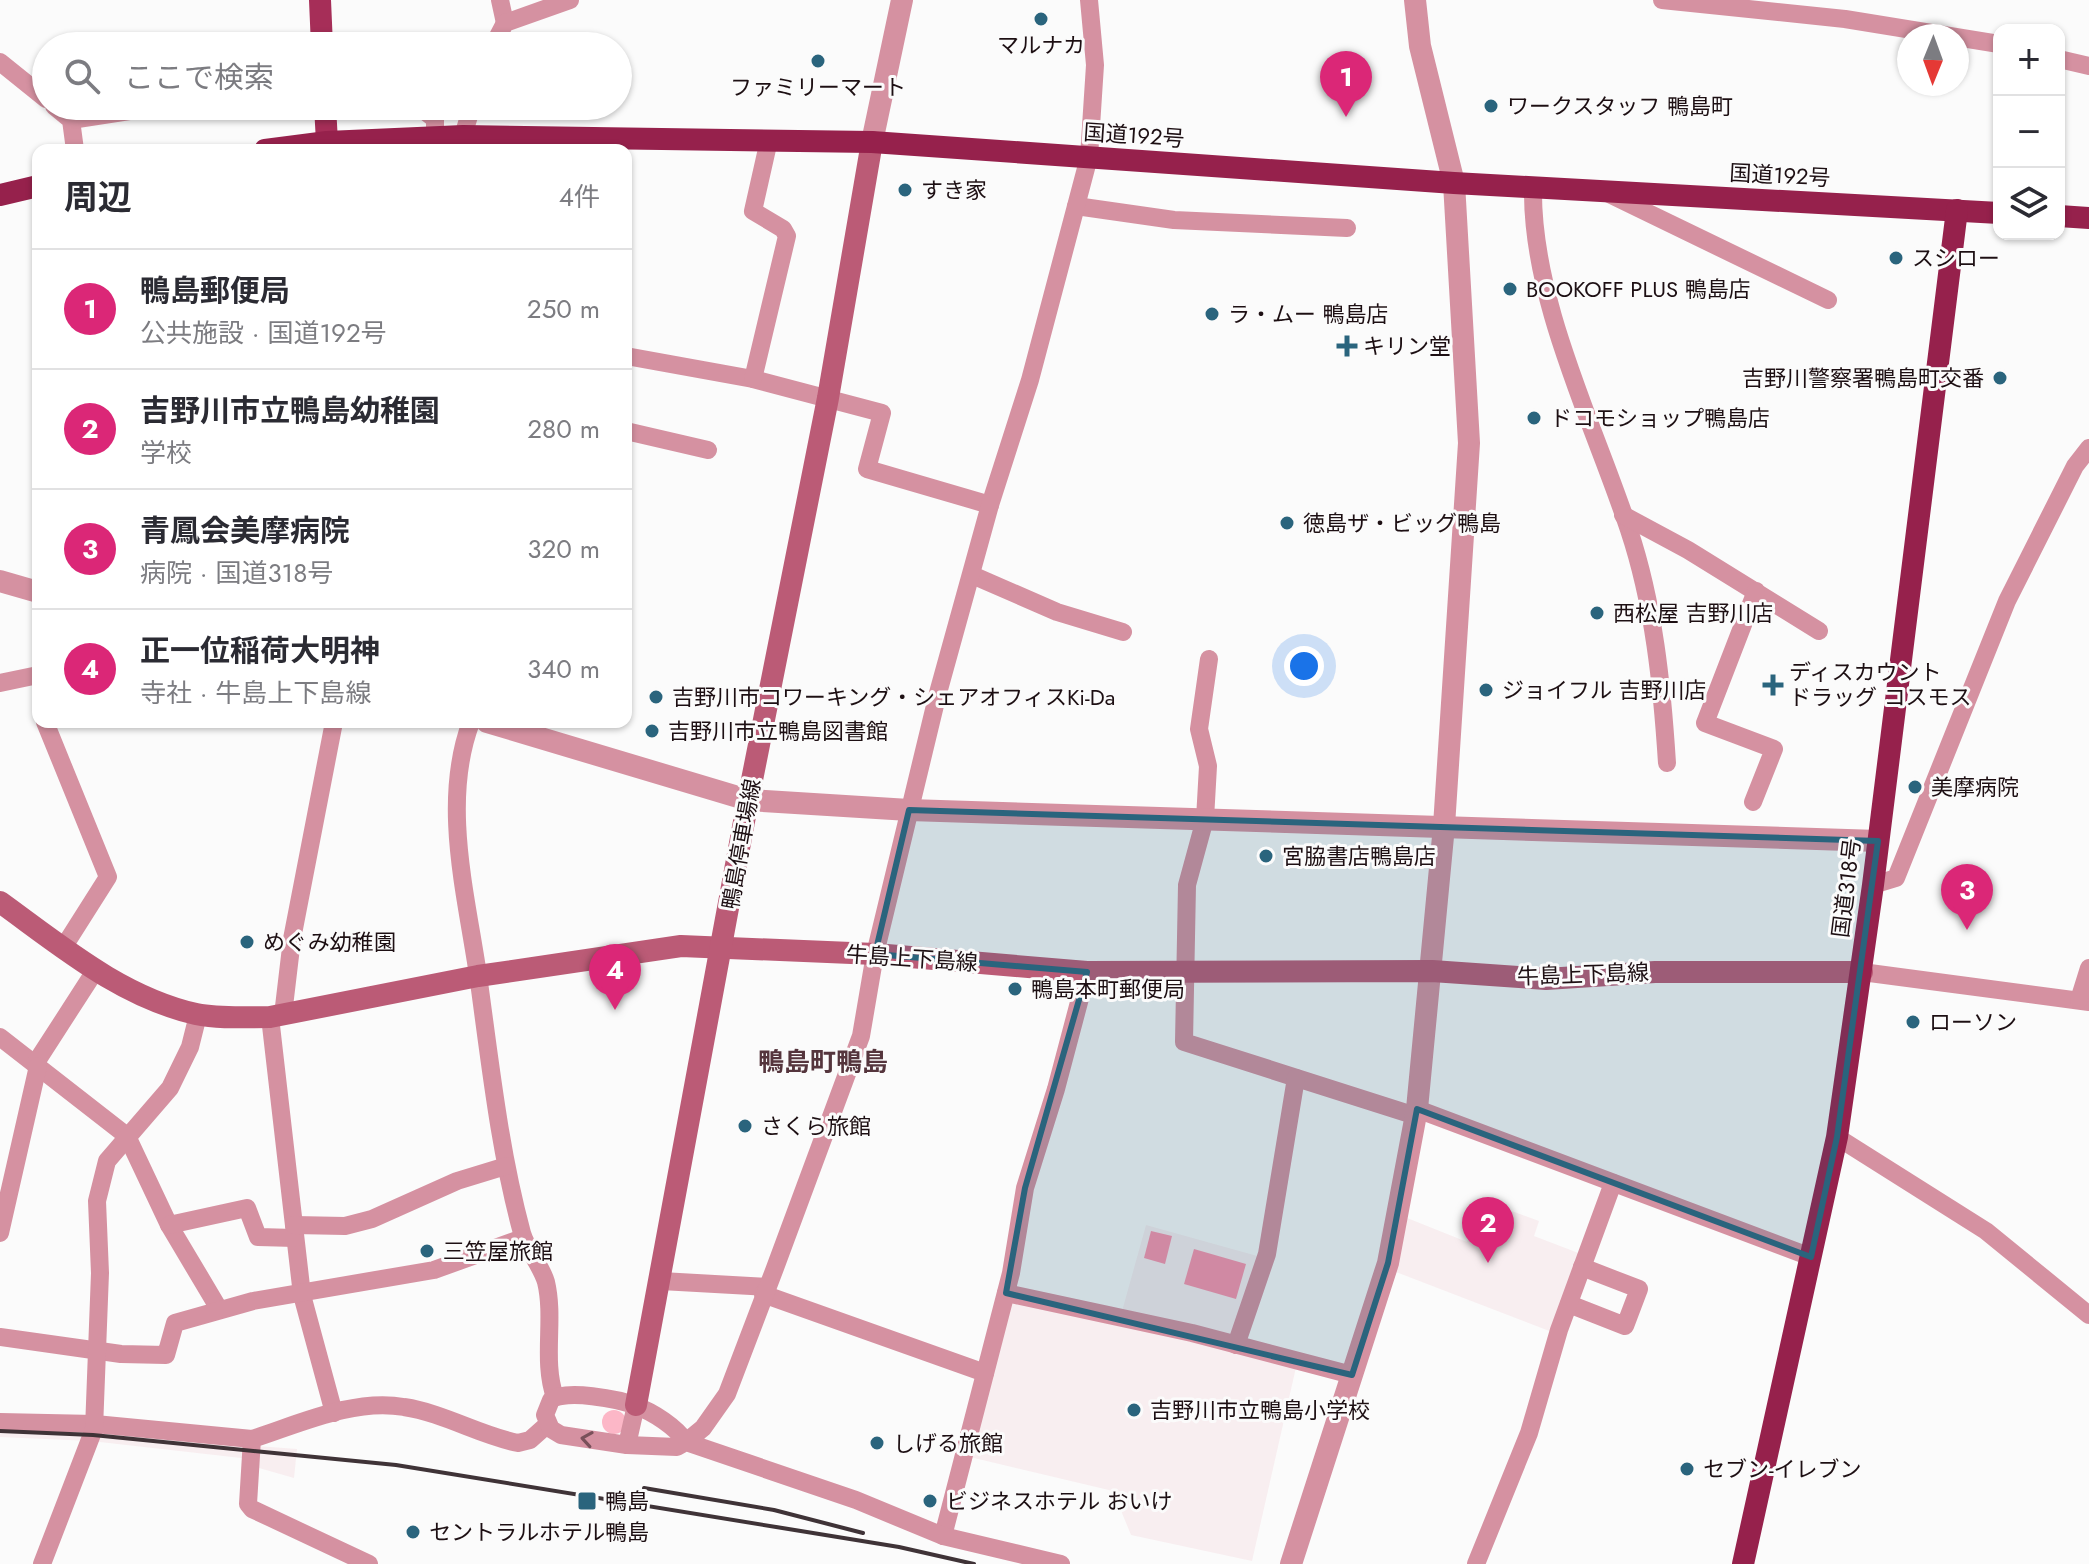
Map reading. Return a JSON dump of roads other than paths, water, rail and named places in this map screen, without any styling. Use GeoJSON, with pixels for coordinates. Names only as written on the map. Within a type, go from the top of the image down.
{"type":"FeatureCollection","features":[{"type":"Feature","properties":{"kind":"highway","name":"国道192号"},"geometry":{"type":"LineString","coordinates":[[368,144],[448,140],[872,142],[1454,183],[1993,213]]}},
{"type":"Feature","properties":{"kind":"highway"},"geometry":{"type":"LineString","coordinates":[[0,195],[32,187]]}},
{"type":"Feature","properties":{"kind":"highway","name":"国道318号"},"geometry":{"type":"LineString","coordinates":[[1743,1564],[1837,1137],[1862,972],[1957,210]]}},
{"type":"Feature","properties":{"kind":"highway"},"geometry":{"type":"LineString","coordinates":[[2065,216],[2089,218]]}},
{"type":"Feature","properties":{"kind":"main road"},"geometry":{"type":"LineString","coordinates":[[320,0],[321,32]]}},
{"type":"Feature","properties":{"kind":"main road"},"geometry":{"type":"LineString","coordinates":[[326,120],[328,144]]}},
{"type":"Feature","properties":{"kind":"main road","name":"鴨島停車場線"},"geometry":{"type":"LineString","coordinates":[[636,1405],[748,800],[828,398],[872,142]]}},
{"type":"Feature","properties":{"kind":"main road","name":"牛島上下島線"},"geometry":{"type":"LineString","coordinates":[[0,902],[95,971],[151,1000],[198,1015],[277,1016],[478,976],[681,946],[875,954],[1087,972],[1432,971],[1546,979],[1655,972],[1862,972]]}},
{"type":"Feature","properties":{"kind":"street"},"geometry":{"type":"LineString","coordinates":[[500,0],[505,23],[500,32]]}},
{"type":"Feature","properties":{"kind":"street"},"geometry":{"type":"LineString","coordinates":[[505,23],[570,0]]}},
{"type":"Feature","properties":{"kind":"street"},"geometry":{"type":"LineString","coordinates":[[872,142],[902,0]]}},
{"type":"Feature","properties":{"kind":"street"},"geometry":{"type":"LineString","coordinates":[[1061,1564],[943,1536],[856,1500],[686,1442],[679,1432],[636,1405],[566,1393],[555,1397],[546,1409],[548,1424],[561,1435],[627,1445],[677,1447],[686,1442],[703,1428],[727,1394],[861,1036],[875,954],[909,810],[990,505],[1030,380],[1089,157],[1095,65],[1089,0]]}},
{"type":"Feature","properties":{"kind":"street"},"geometry":{"type":"LineString","coordinates":[[1291,1564],[1388,1263],[1416,1112],[1444,826],[1469,443],[1454,183],[1420,46],[1415,0]]}},
{"type":"Feature","properties":{"kind":"street"},"geometry":{"type":"LineString","coordinates":[[1662,0],[1845,19],[1993,43]]}},
{"type":"Feature","properties":{"kind":"street"},"geometry":{"type":"LineString","coordinates":[[2065,60],[2089,66]]}},
{"type":"Feature","properties":{"kind":"street"},"geometry":{"type":"LineString","coordinates":[[0,62],[32,88]]}},
{"type":"Feature","properties":{"kind":"street"},"geometry":{"type":"LineString","coordinates":[[71,120],[74,144]]}},
{"type":"Feature","properties":{"kind":"street"},"geometry":{"type":"LineString","coordinates":[[436,120],[448,140],[462,120]]}},
{"type":"Feature","properties":{"kind":"street"},"geometry":{"type":"LineString","coordinates":[[753,379],[787,236],[783,229],[753,211],[769,140]]}},
{"type":"Feature","properties":{"kind":"street"},"geometry":{"type":"LineString","coordinates":[[1533,187],[1533,222],[1560,334],[1623,515],[1653,626],[1667,763]]}},
{"type":"Feature","properties":{"kind":"street"},"geometry":{"type":"LineString","coordinates":[[1601,191],[1828,300]]}},
{"type":"Feature","properties":{"kind":"street"},"geometry":{"type":"LineString","coordinates":[[1076,206],[1174,220],[1347,228]]}},
{"type":"Feature","properties":{"kind":"street"},"geometry":{"type":"LineString","coordinates":[[632,357],[753,379],[882,413],[867,469],[990,505]]}},
{"type":"Feature","properties":{"kind":"street"},"geometry":{"type":"LineString","coordinates":[[632,432],[708,450]]}},
{"type":"Feature","properties":{"kind":"street"},"geometry":{"type":"LineString","coordinates":[[1873,885],[1896,878],[2007,601],[2075,466],[2089,448]]}},
{"type":"Feature","properties":{"kind":"street"},"geometry":{"type":"LineString","coordinates":[[1623,515],[1819,631]]}},
{"type":"Feature","properties":{"kind":"street"},"geometry":{"type":"LineString","coordinates":[[972,575],[1057,612],[1123,632]]}},
{"type":"Feature","properties":{"kind":"street"},"geometry":{"type":"LineString","coordinates":[[0,581],[32,590]]}},
{"type":"Feature","properties":{"kind":"street"},"geometry":{"type":"LineString","coordinates":[[1753,802],[1774,749],[1705,723],[1756,591]]}},
{"type":"Feature","properties":{"kind":"street"},"geometry":{"type":"LineString","coordinates":[[1209,659],[1199,729],[1208,766],[1205,819],[1187,885],[1184,1042],[1416,1112],[1811,1257]]}},
{"type":"Feature","properties":{"kind":"street"},"geometry":{"type":"LineString","coordinates":[[0,683],[32,682]]}},
{"type":"Feature","properties":{"kind":"street"},"geometry":{"type":"LineString","coordinates":[[47,728],[108,877],[63,948]]}},
{"type":"Feature","properties":{"kind":"street"},"geometry":{"type":"LineString","coordinates":[[333,728],[277,1016],[302,1295],[334,1413]]}},
{"type":"Feature","properties":{"kind":"street"},"geometry":{"type":"LineString","coordinates":[[469,728],[461,750],[457,809],[478,976],[506,1166],[523,1238],[545,1280],[549,1310],[548,1379],[555,1397]]}},
{"type":"Feature","properties":{"kind":"street"},"geometry":{"type":"LineString","coordinates":[[507,728],[748,800],[909,810],[1878,841]]}},
{"type":"Feature","properties":{"kind":"street"},"geometry":{"type":"LineString","coordinates":[[1862,972],[2084,1001],[2089,968]]}},
{"type":"Feature","properties":{"kind":"street"},"geometry":{"type":"LineString","coordinates":[[0,1233],[19,1160],[37,1065],[95,971]]}},
{"type":"Feature","properties":{"kind":"street"},"geometry":{"type":"LineString","coordinates":[[943,1536],[1006,1293],[1025,1188],[1056,1089],[1087,972]]}},
{"type":"Feature","properties":{"kind":"street"},"geometry":{"type":"LineString","coordinates":[[42,1564],[95,1424],[100,1273],[97,1201],[107,1161],[127,1136],[150,1115],[170,1088],[190,1047],[198,1015]]}},
{"type":"Feature","properties":{"kind":"street"},"geometry":{"type":"LineString","coordinates":[[0,1037],[127,1136],[169,1225],[219,1309]]}},
{"type":"Feature","properties":{"kind":"street"},"geometry":{"type":"LineString","coordinates":[[1236,1345],[1267,1254],[1296,1078]]}},
{"type":"Feature","properties":{"kind":"street"},"geometry":{"type":"LineString","coordinates":[[1837,1137],[1986,1231],[2089,1315]]}},
{"type":"Feature","properties":{"kind":"street"},"geometry":{"type":"LineString","coordinates":[[0,1155],[19,1160]]}},
{"type":"Feature","properties":{"kind":"street"},"geometry":{"type":"LineString","coordinates":[[169,1225],[247,1208],[258,1237],[345,1226],[372,1219],[457,1181],[506,1166]]}},
{"type":"Feature","properties":{"kind":"street"},"geometry":{"type":"LineString","coordinates":[[1476,1564],[1529,1433],[1569,1304],[1613,1183]]}},
{"type":"Feature","properties":{"kind":"street"},"geometry":{"type":"LineString","coordinates":[[0,1337],[96,1348],[121,1354],[166,1355],[175,1323],[219,1309],[434,1270],[523,1238]]}},
{"type":"Feature","properties":{"kind":"street"},"geometry":{"type":"LineString","coordinates":[[1569,1304],[1625,1326],[1639,1289],[1582,1267]]}},
{"type":"Feature","properties":{"kind":"street"},"geometry":{"type":"LineString","coordinates":[[661,1281],[765,1290],[985,1373]]}},
{"type":"Feature","properties":{"kind":"street"},"geometry":{"type":"LineString","coordinates":[[1006,1293],[1236,1345],[1352,1375]]}},
{"type":"Feature","properties":{"kind":"street"},"geometry":{"type":"LineString","coordinates":[[627,1445],[636,1405]]}},
{"type":"Feature","properties":{"kind":"street"},"geometry":{"type":"LineString","coordinates":[[0,1422],[95,1424],[252,1439],[334,1413],[372,1406],[404,1407],[518,1443],[530,1440],[548,1424]]}},
{"type":"Feature","properties":{"kind":"street"},"geometry":{"type":"LineString","coordinates":[[252,1439],[248,1504],[252,1509],[369,1564]]}},
{"type":"Feature","properties":{"kind":"railway"},"geometry":{"type":"LineString","coordinates":[[0,1431],[93,1435],[396,1465],[899,1547],[974,1564]]}},
{"type":"Feature","properties":{"kind":"railway"},"geometry":{"type":"LineString","coordinates":[[644,1488],[774,1510],[863,1533]]}},
{"type":"Feature","properties":{"kind":"place","name":"マルナカ"},"geometry":{"type":"Point","coordinates":[1041,19]}},
{"type":"Feature","properties":{"kind":"place","name":"ファミリーマート"},"geometry":{"type":"Point","coordinates":[818,61]}},
{"type":"Feature","properties":{"kind":"place","name":"ワークスタッフ 鴨島町"},"geometry":{"type":"Point","coordinates":[1491,106]}},
{"type":"Feature","properties":{"kind":"place","name":"鴨島郵便局"},"geometry":{"type":"Point","coordinates":[1346,117]}},
{"type":"Feature","properties":{"kind":"place","name":"すき家"},"geometry":{"type":"Point","coordinates":[905,190]}},
{"type":"Feature","properties":{"kind":"place","name":"スシロー"},"geometry":{"type":"Point","coordinates":[1896,258]}},
{"type":"Feature","properties":{"kind":"place","name":"BOOKOFF PLUS 鴨島店"},"geometry":{"type":"Point","coordinates":[1510,289]}},
{"type":"Feature","properties":{"kind":"place","name":"ラ・ムー 鴨島店"},"geometry":{"type":"Point","coordinates":[1212,314]}},
{"type":"Feature","properties":{"kind":"place","name":"キリン堂"},"geometry":{"type":"Point","coordinates":[1347,346]}},
{"type":"Feature","properties":{"kind":"place","name":"吉野川警察署鴨島町交番"},"geometry":{"type":"Point","coordinates":[2000,378]}},
{"type":"Feature","properties":{"kind":"place","name":"ドコモショップ鴨島店"},"geometry":{"type":"Point","coordinates":[1534,418]}},
{"type":"Feature","properties":{"kind":"place","name":"徳島ザ・ビッグ鴨島"},"geometry":{"type":"Point","coordinates":[1287,523]}},
{"type":"Feature","properties":{"kind":"place","name":"西松屋 吉野川店"},"geometry":{"type":"Point","coordinates":[1597,613]}},
{"type":"Feature","properties":{"kind":"place","name":"ディスカウント ドラッグ コスモス"},"geometry":{"type":"Point","coordinates":[1773,685]}},
{"type":"Feature","properties":{"kind":"place","name":"ジョイフル 吉野川店"},"geometry":{"type":"Point","coordinates":[1486,690]}},
{"type":"Feature","properties":{"kind":"place","name":"吉野川市コワーキング・シェアオフィスKi-Da"},"geometry":{"type":"Point","coordinates":[656,697]}},
{"type":"Feature","properties":{"kind":"place","name":"吉野川市立鴨島図書館"},"geometry":{"type":"Point","coordinates":[652,731]}},
{"type":"Feature","properties":{"kind":"place","name":"美摩病院"},"geometry":{"type":"Point","coordinates":[1915,787]}},
{"type":"Feature","properties":{"kind":"place","name":"宮脇書店鴨島店"},"geometry":{"type":"Point","coordinates":[1266,856]}},
{"type":"Feature","properties":{"kind":"place","name":"青鳳会美摩病院"},"geometry":{"type":"Point","coordinates":[1967,930]}},
{"type":"Feature","properties":{"kind":"place","name":"めぐみ幼稚園"},"geometry":{"type":"Point","coordinates":[247,942]}},
{"type":"Feature","properties":{"kind":"place","name":"鴨島本町郵便局"},"geometry":{"type":"Point","coordinates":[1015,989]}},
{"type":"Feature","properties":{"kind":"place","name":"正一位稲荷大明神"},"geometry":{"type":"Point","coordinates":[615,1010]}},
{"type":"Feature","properties":{"kind":"place","name":"ローソン"},"geometry":{"type":"Point","coordinates":[1913,1022]}},
{"type":"Feature","properties":{"kind":"place","name":"さくら旅館"},"geometry":{"type":"Point","coordinates":[745,1126]}},
{"type":"Feature","properties":{"kind":"place","name":"三笠屋旅館"},"geometry":{"type":"Point","coordinates":[427,1251]}},
{"type":"Feature","properties":{"kind":"place","name":"吉野川市立鴨島幼稚園"},"geometry":{"type":"Point","coordinates":[1488,1263]}},
{"type":"Feature","properties":{"kind":"place","name":"吉野川市立鴨島小学校"},"geometry":{"type":"Point","coordinates":[1134,1410]}},
{"type":"Feature","properties":{"kind":"place","name":"しげる旅館"},"geometry":{"type":"Point","coordinates":[877,1443]}},
{"type":"Feature","properties":{"kind":"place","name":"セブン-イレブン"},"geometry":{"type":"Point","coordinates":[1687,1469]}},
{"type":"Feature","properties":{"kind":"place","name":"鴨島"},"geometry":{"type":"Point","coordinates":[587,1501]}},
{"type":"Feature","properties":{"kind":"place","name":"ビジネスホテル おいけ"},"geometry":{"type":"Point","coordinates":[930,1501]}},
{"type":"Feature","properties":{"kind":"place","name":"セントラルホテル鴨島"},"geometry":{"type":"Point","coordinates":[413,1532]}},
{"type":"Feature","properties":{"kind":"district","name":"鴨島町鴨島"},"geometry":{"type":"Point","coordinates":[823,1062]}}]}
